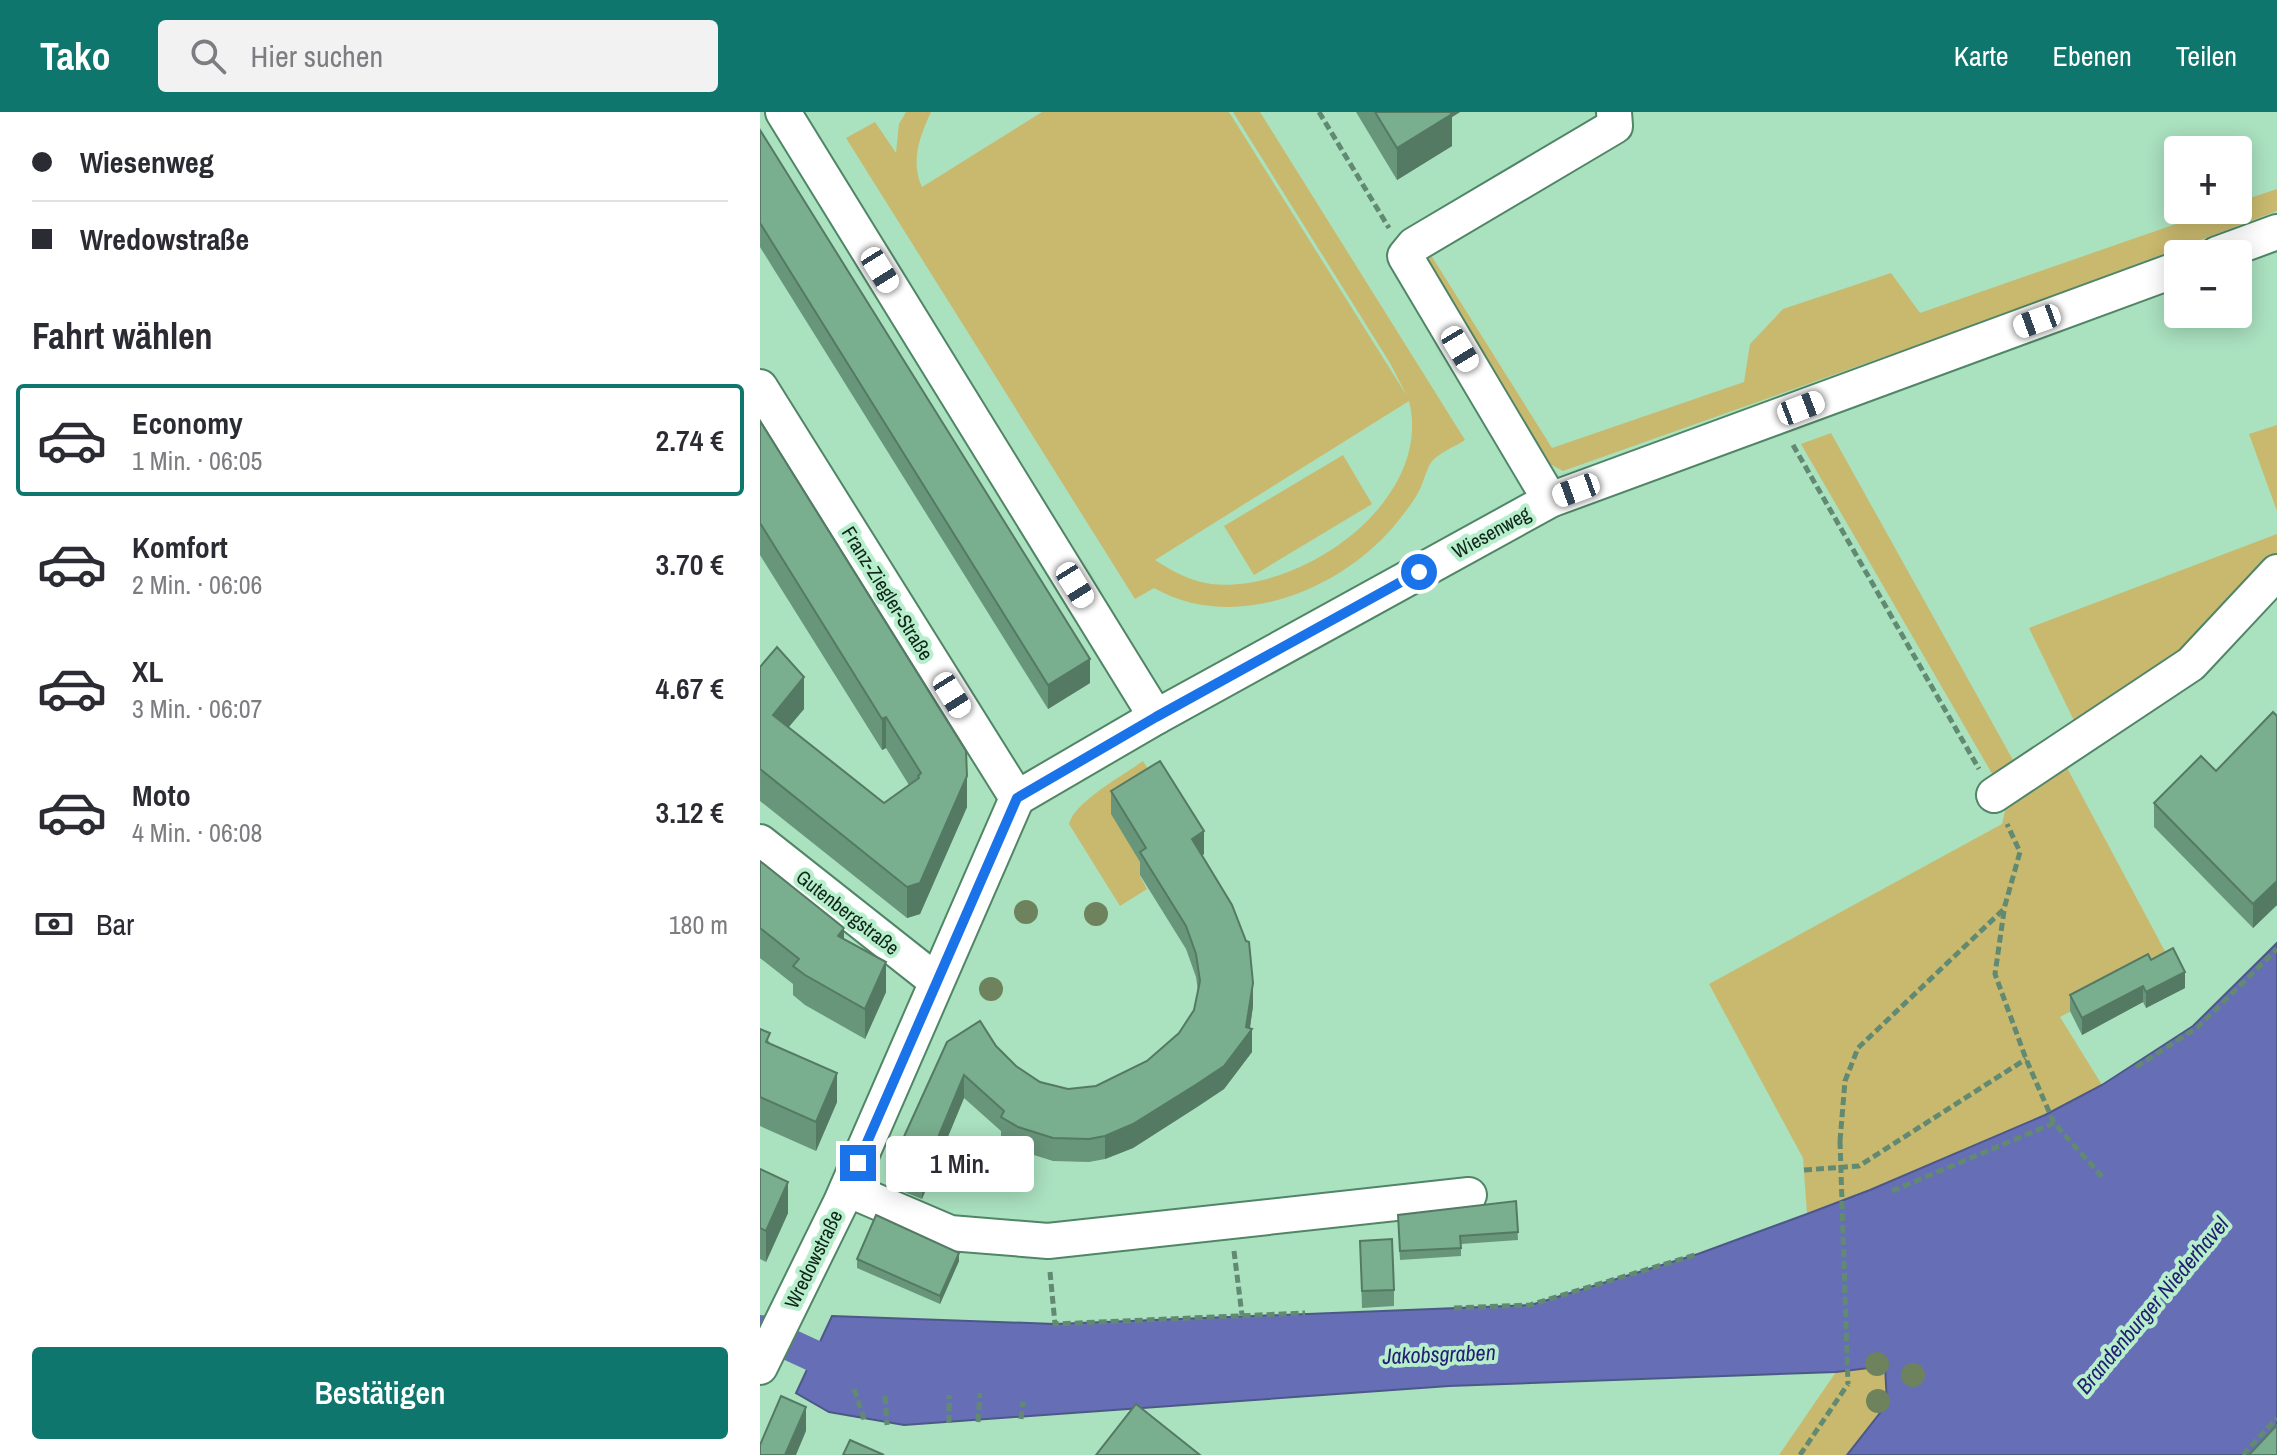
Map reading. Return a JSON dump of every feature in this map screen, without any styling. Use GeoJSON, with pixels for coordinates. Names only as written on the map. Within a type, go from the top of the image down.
{"type":"FeatureCollection","features":[{"type":"Feature","properties":{"kind":"street"},"geometry":{"type":"LineString","coordinates":[[783,112],[1156,717]]}},
{"type":"Feature","properties":{"kind":"street"},"geometry":{"type":"LineString","coordinates":[[1550,500],[1405,256],[1414,245],[1615,126],[1614,112]]}},
{"type":"Feature","properties":{"kind":"street"},"geometry":{"type":"LineString","coordinates":[[2252,241],[2277,232]]}},
{"type":"Feature","properties":{"kind":"street","name":"Wiesenweg"},"geometry":{"type":"LineString","coordinates":[[1017,798],[1156,717],[1550,500],[2164,274]]}},
{"type":"Feature","properties":{"kind":"street","name":"Franz-Ziegler-Straße"},"geometry":{"type":"LineString","coordinates":[[760,387],[1017,798]]}},
{"type":"Feature","properties":{"kind":"street"},"geometry":{"type":"LineString","coordinates":[[1994,795],[2191,664],[2277,572]]}},
{"type":"Feature","properties":{"kind":"street","name":"Wredowstraße"},"geometry":{"type":"LineString","coordinates":[[760,1367],[847,1189],[1017,798]]}},
{"type":"Feature","properties":{"kind":"street","name":"Gutenbergstraße"},"geometry":{"type":"LineString","coordinates":[[760,842],[936,981]]}},
{"type":"Feature","properties":{"kind":"street"},"geometry":{"type":"LineString","coordinates":[[847,1189],[950,1233],[1048,1241],[1469,1195]]}},
{"type":"Feature","properties":{"kind":"path"},"geometry":{"type":"LineString","coordinates":[[1319,112],[1405,256]]}},
{"type":"Feature","properties":{"kind":"path"},"geometry":{"type":"LineString","coordinates":[[1777,417],[1994,795],[2020,852],[2004,909],[1995,974],[2026,1059],[2054,1123],[2104,1179]]}},
{"type":"Feature","properties":{"kind":"path"},"geometry":{"type":"LineString","coordinates":[[1800,1455],[1848,1384],[1840,1141],[1845,1081],[1858,1048],[2004,909]]}},
{"type":"Feature","properties":{"kind":"path"},"geometry":{"type":"LineString","coordinates":[[2136,1067],[2198,1027],[2277,949]]}},
{"type":"Feature","properties":{"kind":"path"},"geometry":{"type":"LineString","coordinates":[[1804,1170],[1859,1166],[2026,1059]]}},
{"type":"Feature","properties":{"kind":"path"},"geometry":{"type":"LineString","coordinates":[[1892,1191],[2054,1123]]}},
{"type":"Feature","properties":{"kind":"path"},"geometry":{"type":"LineString","coordinates":[[1231,1222],[1242,1315]]}},
{"type":"Feature","properties":{"kind":"path"},"geometry":{"type":"LineString","coordinates":[[1048,1241],[1055,1324],[1305,1313]]}},
{"type":"Feature","properties":{"kind":"path"},"geometry":{"type":"LineString","coordinates":[[1454,1308],[1530,1305],[1698,1254]]}},
{"type":"Feature","properties":{"kind":"path"},"geometry":{"type":"LineString","coordinates":[[854,1389],[865,1422]]}},
{"type":"Feature","properties":{"kind":"path"},"geometry":{"type":"LineString","coordinates":[[978,1422],[980,1393]]}},
{"type":"Feature","properties":{"kind":"path"},"geometry":{"type":"LineString","coordinates":[[949,1395],[949,1423]]}},
{"type":"Feature","properties":{"kind":"path"},"geometry":{"type":"LineString","coordinates":[[885,1396],[887,1425]]}},
{"type":"Feature","properties":{"kind":"path"},"geometry":{"type":"LineString","coordinates":[[1021,1419],[1023,1402]]}},
{"type":"Feature","properties":{"kind":"path"},"geometry":{"type":"LineString","coordinates":[[2243,1455],[2277,1418]]}},
{"type":"Feature","properties":{"kind":"shaded area"},"geometry":{"type":"Polygon","coordinates":[[[906,112],[931,112],[920,139],[917,158],[922,187],[1042,112],[1229,112],[1407,396],[1390,363],[1233,112],[1260,112],[1465,440],[1432,462],[1410,505],[1371,549],[1344,570],[1314,586],[1283,599],[1250,606],[1217,607],[1185,601],[1154,588],[1135,599],[846,138],[875,122],[896,153],[899,124],[906,112]],[[1409,401],[1155,560],[1196,581],[1211,584],[1246,583],[1283,574],[1320,557],[1353,534],[1381,505],[1401,473],[1411,438],[1409,401]]]}},
{"type":"Feature","properties":{"kind":"shaded area"},"geometry":{"type":"Polygon","coordinates":[[[2277,189],[2277,211],[2252,220],[2252,197],[2277,189]]]}},
{"type":"Feature","properties":{"kind":"shaded area"},"geometry":{"type":"Polygon","coordinates":[[[2176,224],[2243,224],[2200,240],[2164,240],[2164,254],[1988,320],[1563,471],[1535,456],[1421,269],[1429,252],[1552,448],[1744,382],[1750,344],[1783,309],[1891,273],[1920,313],[2176,224]]]}},
{"type":"Feature","properties":{"kind":"shaded area"},"geometry":{"type":"Polygon","coordinates":[[[2277,425],[2277,511],[2249,434],[2277,425]]]}},
{"type":"Feature","properties":{"kind":"shaded area"},"geometry":{"type":"Polygon","coordinates":[[[1831,433],[2018,769],[1998,784],[1801,444],[1831,433]]]}},
{"type":"Feature","properties":{"kind":"shaded area"},"geometry":{"type":"Polygon","coordinates":[[[1343,455],[1372,504],[1254,575],[1224,526],[1343,455]]]}},
{"type":"Feature","properties":{"kind":"shaded area"},"geometry":{"type":"Polygon","coordinates":[[[2277,534],[2277,560],[2186,658],[2078,729],[2029,628],[2277,534]]]}},
{"type":"Feature","properties":{"kind":"shaded area"},"geometry":{"type":"Polygon","coordinates":[[[1143,761],[1153,777],[1146,872],[1140,876],[1147,889],[1120,906],[1069,824],[1090,798],[1143,761]]]}},
{"type":"Feature","properties":{"kind":"shaded area"},"geometry":{"type":"Polygon","coordinates":[[[2065,764],[2168,957],[2148,971],[2060,1017],[2102,1085],[1957,1154],[1807,1214],[1803,1158],[1709,984],[2002,824],[2008,798],[2065,764]]]}},
{"type":"Feature","properties":{"kind":"shaded area"},"geometry":{"type":"Polygon","coordinates":[[[1886,1366],[1887,1404],[1847,1455],[1779,1455],[1836,1372],[1886,1366]]]}},
{"type":"Feature","properties":{"kind":"water","name":"Brandenburger Niederhavel"},"geometry":{"type":"Polygon","coordinates":[[[2277,943],[2277,1441],[2264,1455],[1847,1455],[1887,1404],[1885,1366],[1836,1372],[1449,1386],[904,1425],[829,1412],[796,1393],[832,1316],[1055,1324],[1531,1305],[1698,1254],[1807,1214],[2045,1115],[2102,1085],[2193,1026],[2277,943]]]}},
{"type":"Feature","properties":{"kind":"building"},"geometry":{"type":"Polygon","coordinates":[[[1375,112],[1450,112],[1452,114],[1397,148],[1375,112]]]}},
{"type":"Feature","properties":{"kind":"building"},"geometry":{"type":"Polygon","coordinates":[[[760,130],[1090,659],[1048,685],[760,223],[760,130]]]}},
{"type":"Feature","properties":{"kind":"building"},"geometry":{"type":"Polygon","coordinates":[[[760,421],[966,751],[967,776],[920,883],[907,887],[760,769],[760,667],[777,647],[804,677],[773,715],[884,803],[919,778],[921,773],[886,717],[882,719],[760,523],[760,421]]]}},
{"type":"Feature","properties":{"kind":"building"},"geometry":{"type":"Polygon","coordinates":[[[2273,712],[2277,716],[2277,881],[2253,904],[2154,803],[2201,756],[2216,771],[2273,712]]]}},
{"type":"Feature","properties":{"kind":"building"},"geometry":{"type":"Polygon","coordinates":[[[1160,761],[1204,831],[1192,839],[1232,905],[1249,942],[1253,983],[1246,1027],[1252,1029],[1224,1066],[1133,1124],[1089,1139],[1053,1138],[1018,1127],[1001,1117],[1004,1111],[964,1075],[922,1176],[892,1163],[947,1042],[980,1021],[996,1046],[1016,1066],[1040,1082],[1068,1089],[1096,1086],[1147,1061],[1179,1033],[1194,1010],[1200,981],[1196,954],[1186,926],[1140,852],[1146,848],[1111,791],[1160,761]]]}},
{"type":"Feature","properties":{"kind":"building"},"geometry":{"type":"Polygon","coordinates":[[[760,861],[844,928],[838,936],[886,962],[865,1009],[793,966],[799,959],[760,928],[760,861]]]}},
{"type":"Feature","properties":{"kind":"building"},"geometry":{"type":"Polygon","coordinates":[[[2173,948],[2185,972],[2146,992],[2143,986],[2082,1018],[2070,995],[2148,954],[2151,960],[2173,948]]]}},
{"type":"Feature","properties":{"kind":"building"},"geometry":{"type":"Polygon","coordinates":[[[760,1029],[770,1033],[766,1042],[837,1073],[816,1122],[760,1097],[760,1029]]]}},
{"type":"Feature","properties":{"kind":"building"},"geometry":{"type":"Polygon","coordinates":[[[760,1169],[788,1182],[766,1231],[760,1228],[760,1169]]]}},
{"type":"Feature","properties":{"kind":"building"},"geometry":{"type":"Polygon","coordinates":[[[1516,1201],[1518,1232],[1460,1236],[1461,1248],[1400,1251],[1398,1215],[1516,1201]]]}},
{"type":"Feature","properties":{"kind":"building"},"geometry":{"type":"Polygon","coordinates":[[[876,1215],[959,1253],[940,1296],[857,1259],[876,1215]]]}},
{"type":"Feature","properties":{"kind":"building"},"geometry":{"type":"Polygon","coordinates":[[[1392,1239],[1394,1290],[1362,1291],[1360,1241],[1392,1239]]]}},
{"type":"Feature","properties":{"kind":"building"},"geometry":{"type":"Polygon","coordinates":[[[781,1396],[806,1407],[785,1455],[760,1455],[760,1445],[781,1396]]]}},
{"type":"Feature","properties":{"kind":"building"},"geometry":{"type":"Polygon","coordinates":[[[1136,1404],[1200,1455],[1096,1455],[1136,1404]]]}},
{"type":"Feature","properties":{"kind":"building"},"geometry":{"type":"Polygon","coordinates":[[[2277,1425],[2277,1455],[2249,1455],[2277,1425]]]}},
{"type":"Feature","properties":{"kind":"building"},"geometry":{"type":"Polygon","coordinates":[[[850,1440],[884,1455],[843,1455],[850,1440]]]}},
{"type":"Feature","properties":{"kind":"waterway","name":"Jakobsgraben"},"geometry":{"type":"LineString","coordinates":[[760,1331],[838,1367],[851,1368]]}},
{"type":"Feature","properties":{"kind":"route"},"geometry":{"type":"LineString","coordinates":[[858,1163],[1017,798],[1156,717],[1419,572]]}}]}
